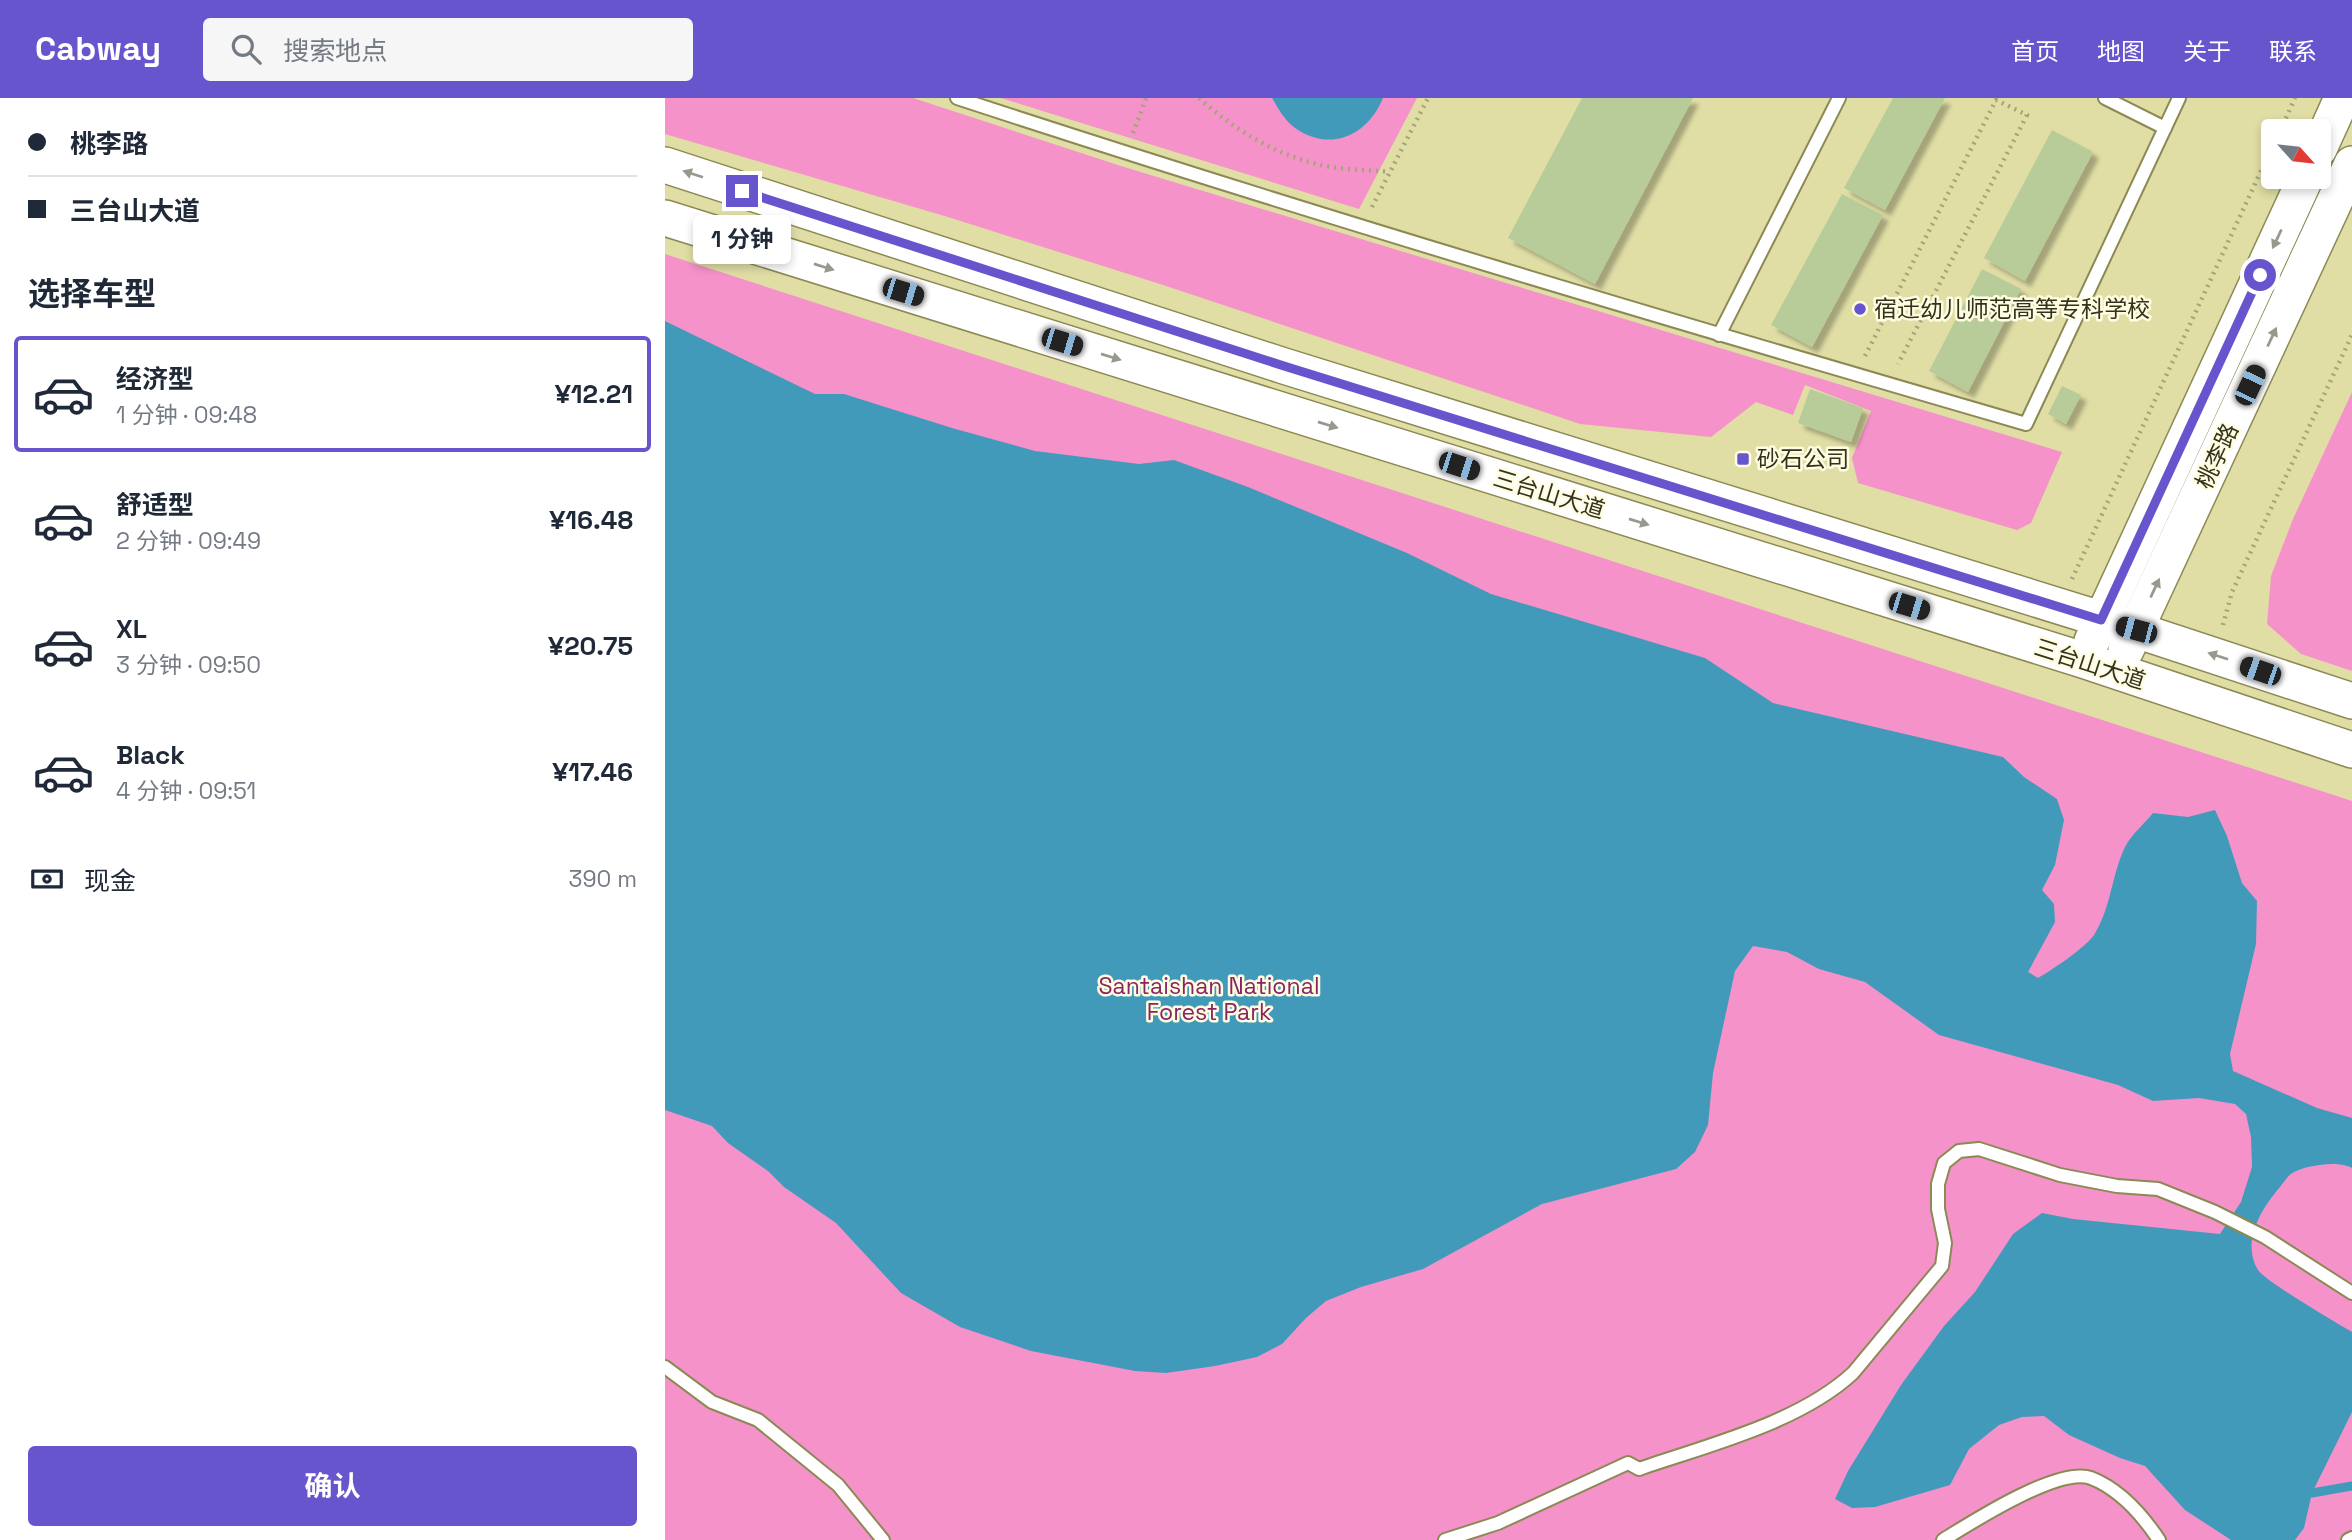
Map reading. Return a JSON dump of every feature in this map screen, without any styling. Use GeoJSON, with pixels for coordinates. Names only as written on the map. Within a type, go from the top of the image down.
{"type":"FeatureCollection","features":[{"type":"Feature","properties":{"kind":"main road"},"geometry":{"type":"LineString","coordinates":[[2331,122],[2342,98]]}},
{"type":"Feature","properties":{"kind":"main road","name":"桃李路"},"geometry":{"type":"LineString","coordinates":[[2116,672],[2352,164]]}},
{"type":"Feature","properties":{"kind":"main road","name":"三台山大道"},"geometry":{"type":"LineString","coordinates":[[665,165],[1297,370],[2136,630],[2352,701]]}},
{"type":"Feature","properties":{"kind":"main road","name":"桃李路"},"geometry":{"type":"LineString","coordinates":[[2083,660],[2300,189]]}},
{"type":"Feature","properties":{"kind":"main road","name":"三台山大道"},"geometry":{"type":"LineString","coordinates":[[665,218],[2083,660],[2352,750]]}},
{"type":"Feature","properties":{"kind":"lane"},"geometry":{"type":"LineString","coordinates":[[957,98],[1126,154],[1361,226],[1719,335],[2026,424],[2179,98]]}},
{"type":"Feature","properties":{"kind":"lane"},"geometry":{"type":"LineString","coordinates":[[1719,335],[1839,98]]}},
{"type":"Feature","properties":{"kind":"lane"},"geometry":{"type":"LineString","coordinates":[[2105,98],[2165,128]]}},
{"type":"Feature","properties":{"kind":"lane"},"geometry":{"type":"LineString","coordinates":[[1445,1540],[1498,1523],[1628,1463],[1639,1469],[1774,1421],[1836,1389],[1853,1373],[1942,1266],[1945,1243],[1937,1209],[1938,1184],[1944,1163],[1959,1151],[1979,1149],[2060,1175],[2158,1189],[2261,1235],[2352,1293]]}},
{"type":"Feature","properties":{"kind":"lane"},"geometry":{"type":"LineString","coordinates":[[665,1367],[712,1402],[758,1420],[838,1485],[883,1540]]}},
{"type":"Feature","properties":{"kind":"lane"},"geometry":{"type":"LineString","coordinates":[[1944,1540],[1986,1514],[2066,1477],[2090,1477],[2120,1496],[2159,1540]]}},
{"type":"Feature","properties":{"kind":"path"},"geometry":{"type":"LineString","coordinates":[[1126,154],[1146,98]]}},
{"type":"Feature","properties":{"kind":"path"},"geometry":{"type":"LineString","coordinates":[[1199,98],[1227,123],[1296,159],[1332,167],[1390,172]]}},
{"type":"Feature","properties":{"kind":"path"},"geometry":{"type":"LineString","coordinates":[[1361,226],[1428,98]]}},
{"type":"Feature","properties":{"kind":"path"},"geometry":{"type":"LineString","coordinates":[[2285,119],[2295,98]]}},
{"type":"Feature","properties":{"kind":"path"},"geometry":{"type":"LineString","coordinates":[[1856,374],[1996,100],[2027,115],[1888,384]]}},
{"type":"Feature","properties":{"kind":"path"},"geometry":{"type":"LineString","coordinates":[[2059,607],[2261,171]]}},
{"type":"Feature","properties":{"kind":"path"},"geometry":{"type":"LineString","coordinates":[[2214,655],[2232,592],[2352,335]]}},
{"type":"Feature","properties":{"kind":"green space"},"geometry":{"type":"Polygon","coordinates":[[[665,98],[913,98],[1121,166],[2062,452],[2031,523],[2017,530],[1858,483],[1852,458],[1871,411],[1805,385],[1793,415],[1756,402],[1711,437],[1580,424],[1163,285],[948,217],[665,134],[665,98]]]}},
{"type":"Feature","properties":{"kind":"green space"},"geometry":{"type":"Polygon","coordinates":[[[1001,98],[1417,98],[1359,209],[1001,98]]]}},
{"type":"Feature","properties":{"kind":"green space","name":"Santaishan National Forest Park"},"geometry":{"type":"Polygon","coordinates":[[[665,254],[2352,801],[2352,1540],[665,1540],[665,254]]]}},
{"type":"Feature","properties":{"kind":"green space"},"geometry":{"type":"Polygon","coordinates":[[[2352,392],[2352,671],[2301,654],[2267,624],[2271,576],[2293,519],[2352,392]]]}},
{"type":"Feature","properties":{"kind":"water"},"geometry":{"type":"Polygon","coordinates":[[[1272,98],[1383,98],[1368,122],[1358,130],[1335,139],[1322,139],[1295,128],[1272,98]]]}},
{"type":"Feature","properties":{"kind":"water","name":"Santaishan National Forest Park"},"geometry":{"type":"Polygon","coordinates":[[[665,321],[815,394],[844,394],[1035,451],[1139,464],[1174,460],[1248,487],[1407,553],[1491,594],[1705,658],[1773,703],[2003,757],[2024,777],[2057,799],[2064,820],[2055,865],[2042,890],[2054,904],[2055,922],[2028,972],[2038,978],[2076,952],[2094,935],[2104,913],[2125,847],[2153,813],[2188,817],[2215,810],[2227,836],[2242,883],[2257,901],[2256,944],[2230,1054],[2233,1071],[2317,1108],[2352,1118],[2352,1168],[2339,1164],[2323,1164],[2292,1173],[2266,1205],[2252,1237],[2253,1259],[2263,1275],[2352,1332],[2352,1412],[2312,1493],[2304,1528],[2295,1540],[2231,1540],[2185,1510],[2145,1466],[2069,1435],[2044,1416],[2022,1417],[1999,1425],[1969,1449],[1950,1485],[1875,1507],[1852,1508],[1835,1499],[1848,1471],[1901,1385],[1944,1326],[1975,1292],[2013,1234],[2042,1213],[2073,1219],[2220,1234],[2241,1202],[2252,1167],[2251,1137],[2246,1114],[2235,1104],[2199,1098],[2153,1101],[2118,1085],[1939,1035],[1865,982],[1819,969],[1787,952],[1753,946],[1735,971],[1713,1073],[1708,1125],[1695,1152],[1676,1169],[1542,1204],[1423,1269],[1361,1287],[1326,1301],[1282,1344],[1257,1357],[1166,1373],[1135,1371],[1031,1351],[960,1327],[901,1293],[836,1223],[784,1187],[768,1171],[728,1143],[712,1126],[665,1110],[665,321]]]}},
{"type":"Feature","properties":{"kind":"building"},"geometry":{"type":"Polygon","coordinates":[[[1582,98],[1693,98],[1595,284],[1508,238],[1582,98]]]}},
{"type":"Feature","properties":{"kind":"building"},"geometry":{"type":"Polygon","coordinates":[[[1893,98],[1945,98],[1885,210],[1844,188],[1893,98]]]}},
{"type":"Feature","properties":{"kind":"building"},"geometry":{"type":"Polygon","coordinates":[[[2052,130],[2093,152],[2025,281],[1984,258],[2052,130]]]}},
{"type":"Feature","properties":{"kind":"building"},"geometry":{"type":"Polygon","coordinates":[[[1842,194],[1883,215],[1812,347],[1771,325],[1842,194]]]}},
{"type":"Feature","properties":{"kind":"building"},"geometry":{"type":"Polygon","coordinates":[[[1982,269],[2021,289],[1968,392],[1929,371],[1982,269]]]}},
{"type":"Feature","properties":{"kind":"building"},"geometry":{"type":"Polygon","coordinates":[[[2062,386],[2081,395],[2066,424],[2048,414],[2062,386]]]}},
{"type":"Feature","properties":{"kind":"building"},"geometry":{"type":"Polygon","coordinates":[[[1810,389],[1863,408],[1851,442],[1798,423],[1810,389]]]}},
{"type":"Feature","properties":{"kind":"waterway"},"geometry":{"type":"LineString","coordinates":[[2312,1493],[2352,1486]]}},
{"type":"Feature","properties":{"kind":"place","name":"宿迁幼儿师范高等专科学校"},"geometry":{"type":"Point","coordinates":[1860,309]}},
{"type":"Feature","properties":{"kind":"place","name":"砂石公司"},"geometry":{"type":"Point","coordinates":[1743,459]}},
{"type":"Feature","properties":{"kind":"route"},"geometry":{"type":"LineString","coordinates":[[742,191],[1284,366],[2101,620],[2260,275]]}}]}
